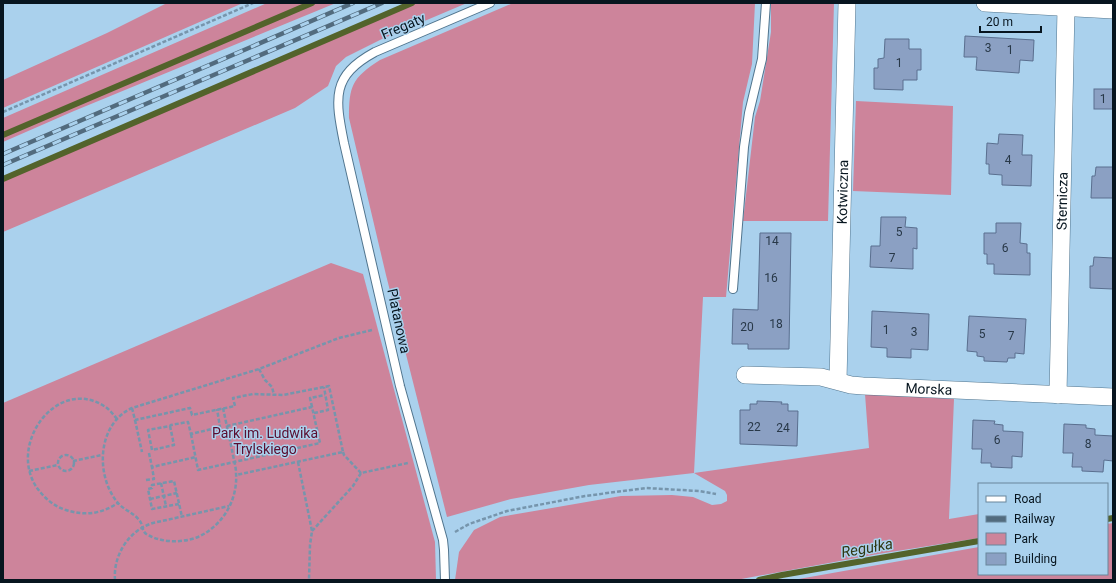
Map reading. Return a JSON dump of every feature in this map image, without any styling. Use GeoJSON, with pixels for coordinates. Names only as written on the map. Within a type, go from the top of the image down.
{"type":"FeatureCollection","features":[{"type":"Feature","properties":{"kind":"street","name":"Kotwiczna"},"geometry":{"type":"LineString","coordinates":[[838,382],[847,3]]}},
{"type":"Feature","properties":{"kind":"street"},"geometry":{"type":"LineString","coordinates":[[985,3],[1113,10]]}},
{"type":"Feature","properties":{"kind":"street","name":"Sternicza"},"geometry":{"type":"LineString","coordinates":[[1058,395],[1066,8]]}},
{"type":"Feature","properties":{"kind":"street","name":"Morska"},"geometry":{"type":"LineString","coordinates":[[745,375],[821,377],[830,378],[838,382],[863,386],[1113,397]]}},
{"type":"Feature","properties":{"kind":"lane","name":"Fregaty"},"geometry":{"type":"LineString","coordinates":[[350,69],[360,60],[376,52],[490,3]]}},
{"type":"Feature","properties":{"kind":"lane"},"geometry":{"type":"LineString","coordinates":[[732,289],[744,147],[749,113],[762,59],[766,3]]}},
{"type":"Feature","properties":{"kind":"lane","name":"Platanowa"},"geometry":{"type":"LineString","coordinates":[[350,69],[340,87],[338,99],[344,143],[400,386],[442,540],[445,555],[445,580]]}},
{"type":"Feature","properties":{"kind":"path"},"geometry":{"type":"LineString","coordinates":[[3,112],[253,3]]}},
{"type":"Feature","properties":{"kind":"path"},"geometry":{"type":"LineString","coordinates":[[223,408],[236,474],[233,498],[224,516],[214,527],[205,533],[177,542],[154,538],[145,533],[138,518],[118,503],[108,487],[104,476],[102,455],[106,439],[111,428],[124,413],[132,408],[259,369],[339,338],[386,326]]}},
{"type":"Feature","properties":{"kind":"path"},"geometry":{"type":"LineString","coordinates":[[259,369],[265,380],[272,387],[274,395]]}},
{"type":"Feature","properties":{"kind":"path"},"geometry":{"type":"LineString","coordinates":[[135,420],[190,408],[192,415],[235,406],[234,398],[253,394],[283,395],[329,386],[344,456],[362,473]]}},
{"type":"Feature","properties":{"kind":"path"},"geometry":{"type":"LineString","coordinates":[[314,413],[328,410],[324,387]]}},
{"type":"Feature","properties":{"kind":"path"},"geometry":{"type":"LineString","coordinates":[[171,425],[174,445],[152,450],[148,430],[171,425],[188,422],[198,470],[320,443],[310,398],[325,395]]}},
{"type":"Feature","properties":{"kind":"path"},"geometry":{"type":"LineString","coordinates":[[118,419],[103,406],[86,399],[74,400],[60,404],[45,415],[35,429],[28,447],[29,471],[41,493],[52,503],[75,513],[94,514],[105,511],[118,503]]}},
{"type":"Feature","properties":{"kind":"path"},"geometry":{"type":"LineString","coordinates":[[227,426],[312,407]]}},
{"type":"Feature","properties":{"kind":"path"},"geometry":{"type":"LineString","coordinates":[[132,408],[142,452]]}},
{"type":"Feature","properties":{"kind":"path"},"geometry":{"type":"LineString","coordinates":[[191,434],[220,427],[217,409]]}},
{"type":"Feature","properties":{"kind":"path"},"geometry":{"type":"LineString","coordinates":[[236,474],[343,452]]}},
{"type":"Feature","properties":{"kind":"path"},"geometry":{"type":"LineString","coordinates":[[146,480],[154,478],[149,453]]}},
{"type":"Feature","properties":{"kind":"path"},"geometry":{"type":"LineString","coordinates":[[64,455],[70,456],[73,461],[72,467],[68,471],[61,470],[58,465],[59,458],[64,455]]}},
{"type":"Feature","properties":{"kind":"path"},"geometry":{"type":"LineString","coordinates":[[73,461],[102,455]]}},
{"type":"Feature","properties":{"kind":"path"},"geometry":{"type":"LineString","coordinates":[[152,467],[196,457]]}},
{"type":"Feature","properties":{"kind":"path"},"geometry":{"type":"LineString","coordinates":[[312,532],[362,473],[421,460]]}},
{"type":"Feature","properties":{"kind":"path"},"geometry":{"type":"LineString","coordinates":[[298,462],[312,532],[309,580]]}},
{"type":"Feature","properties":{"kind":"path"},"geometry":{"type":"LineString","coordinates":[[29,471],[58,465]]}},
{"type":"Feature","properties":{"kind":"path"},"geometry":{"type":"LineString","coordinates":[[179,504],[152,509],[148,489],[152,488],[152,485],[174,481],[182,516]]}},
{"type":"Feature","properties":{"kind":"path"},"geometry":{"type":"LineString","coordinates":[[161,483],[166,506]]}},
{"type":"Feature","properties":{"kind":"path"},"geometry":{"type":"LineString","coordinates":[[442,540],[469,524],[507,511],[585,496],[646,488],[699,491],[716,494]]}},
{"type":"Feature","properties":{"kind":"path"},"geometry":{"type":"LineString","coordinates":[[150,499],[177,493]]}},
{"type":"Feature","properties":{"kind":"path"},"geometry":{"type":"LineString","coordinates":[[115,580],[115,567],[120,551],[130,537],[142,526],[153,522],[229,506]]}},
{"type":"Feature","properties":{"kind":"green space"},"geometry":{"type":"Polygon","coordinates":[[[167,3],[243,3],[3,108],[3,80],[107,33],[167,3]]]}},
{"type":"Feature","properties":{"kind":"green space"},"geometry":{"type":"Polygon","coordinates":[[[267,3],[336,3],[74,111],[3,142],[3,118],[267,3]]]}},
{"type":"Feature","properties":{"kind":"green space"},"geometry":{"type":"Polygon","coordinates":[[[407,3],[467,3],[382,39],[346,57],[336,66],[328,86],[295,108],[3,232],[3,177],[407,3]]]}},
{"type":"Feature","properties":{"kind":"green space"},"geometry":{"type":"Polygon","coordinates":[[[513,3],[755,3],[752,64],[743,102],[726,297],[703,297],[694,473],[589,485],[511,499],[447,517],[386,275],[349,118],[351,90],[363,72],[380,60],[513,3]]]}},
{"type":"Feature","properties":{"kind":"green space"},"geometry":{"type":"Polygon","coordinates":[[[771,3],[834,3],[828,221],[743,221],[755,117],[760,101],[771,32],[771,3]]]}},
{"type":"Feature","properties":{"kind":"green space"},"geometry":{"type":"Polygon","coordinates":[[[856,101],[953,106],[951,195],[853,191],[856,101]]]}},
{"type":"Feature","properties":{"kind":"green space","name":"Park im. Ludwika Trylskiego"},"geometry":{"type":"Polygon","coordinates":[[[331,263],[363,274],[435,542],[436,580],[3,580],[3,403],[331,263]]]}},
{"type":"Feature","properties":{"kind":"green space"},"geometry":{"type":"Polygon","coordinates":[[[865,394],[954,399],[949,519],[978,514],[978,538],[878,554],[736,580],[455,580],[459,552],[474,530],[500,517],[621,496],[672,495],[693,497],[712,505],[721,504],[727,501],[725,491],[694,473],[869,448],[865,394]]]}},
{"type":"Feature","properties":{"kind":"green space"},"geometry":{"type":"Polygon","coordinates":[[[1113,523],[1113,580],[793,580],[978,547],[978,575],[1108,575],[1108,524],[1113,523]]]}},
{"type":"Feature","properties":{"kind":"building"},"geometry":{"type":"Polygon","coordinates":[[[965,36],[1034,40],[1033,61],[1020,60],[1019,73],[976,70],[977,57],[964,57],[965,36]]]}},
{"type":"Feature","properties":{"kind":"building"},"geometry":{"type":"Polygon","coordinates":[[[885,39],[909,39],[909,49],[921,49],[921,70],[917,70],[917,80],[903,80],[903,90],[874,89],[874,68],[878,68],[878,59],[884,58],[885,39]]]}},
{"type":"Feature","properties":{"kind":"building"},"geometry":{"type":"Polygon","coordinates":[[[1094,89],[1113,89],[1113,109],[1094,109],[1094,89]]]}},
{"type":"Feature","properties":{"kind":"building"},"geometry":{"type":"Polygon","coordinates":[[[999,134],[1023,135],[1022,155],[1032,155],[1031,186],[1002,185],[1002,175],[989,174],[989,164],[986,164],[987,143],[998,144],[999,134]]]}},
{"type":"Feature","properties":{"kind":"building"},"geometry":{"type":"Polygon","coordinates":[[[1096,167],[1113,167],[1113,198],[1091,198],[1092,176],[1095,176],[1096,167]]]}},
{"type":"Feature","properties":{"kind":"building"},"geometry":{"type":"Polygon","coordinates":[[[881,217],[906,217],[905,227],[917,228],[917,249],[913,248],[913,269],[870,267],[871,246],[880,246],[881,217]]]}},
{"type":"Feature","properties":{"kind":"building"},"geometry":{"type":"Polygon","coordinates":[[[996,223],[1021,223],[1020,243],[1027,244],[1027,253],[1030,253],[1030,275],[994,274],[994,264],[987,264],[987,254],[984,254],[984,233],[996,233],[996,223]]]}},
{"type":"Feature","properties":{"kind":"building"},"geometry":{"type":"Polygon","coordinates":[[[760,233],[791,233],[789,349],[748,349],[748,344],[732,344],[733,309],[758,310],[760,233]]]}},
{"type":"Feature","properties":{"kind":"building"},"geometry":{"type":"Polygon","coordinates":[[[1094,257],[1113,258],[1113,289],[1090,288],[1090,266],[1093,266],[1094,257]]]}},
{"type":"Feature","properties":{"kind":"building"},"geometry":{"type":"Polygon","coordinates":[[[872,311],[929,314],[928,350],[911,349],[911,358],[887,357],[887,348],[871,347],[872,311]]]}},
{"type":"Feature","properties":{"kind":"building"},"geometry":{"type":"Polygon","coordinates":[[[969,316],[1026,319],[1024,354],[1015,353],[1015,358],[1008,358],[1007,362],[984,361],[984,357],[977,356],[977,352],[967,351],[969,316]]]}},
{"type":"Feature","properties":{"kind":"building"},"geometry":{"type":"Polygon","coordinates":[[[757,401],[782,402],[781,404],[788,404],[788,411],[798,411],[797,446],[740,444],[740,410],[750,410],[750,404],[757,404],[757,401]]]}},
{"type":"Feature","properties":{"kind":"building"},"geometry":{"type":"Polygon","coordinates":[[[973,420],[995,421],[994,424],[1003,425],[1003,431],[1023,432],[1022,457],[1012,456],[1012,468],[991,467],[991,463],[981,463],[982,449],[972,449],[973,420]]]}},
{"type":"Feature","properties":{"kind":"building"},"geometry":{"type":"Polygon","coordinates":[[[1064,424],[1086,425],[1086,428],[1095,429],[1095,435],[1113,436],[1113,461],[1104,460],[1103,472],[1082,471],[1082,467],[1072,467],[1073,453],[1063,453],[1064,424]]]}},
{"type":"Feature","properties":{"kind":"waterway"},"geometry":{"type":"LineString","coordinates":[[3,135],[312,3]]}},
{"type":"Feature","properties":{"kind":"waterway"},"geometry":{"type":"LineString","coordinates":[[3,179],[412,3]]}},
{"type":"Feature","properties":{"kind":"waterway","name":"Regułka"},"geometry":{"type":"LineString","coordinates":[[1108,519],[1113,518]]}},
{"type":"Feature","properties":{"kind":"waterway","name":"Regułka"},"geometry":{"type":"LineString","coordinates":[[759,580],[978,541]]}},
{"type":"Feature","properties":{"kind":"railway"},"geometry":{"type":"LineString","coordinates":[[3,154],[353,3]]}},
{"type":"Feature","properties":{"kind":"railway"},"geometry":{"type":"LineString","coordinates":[[3,165],[382,3]]}}]}
